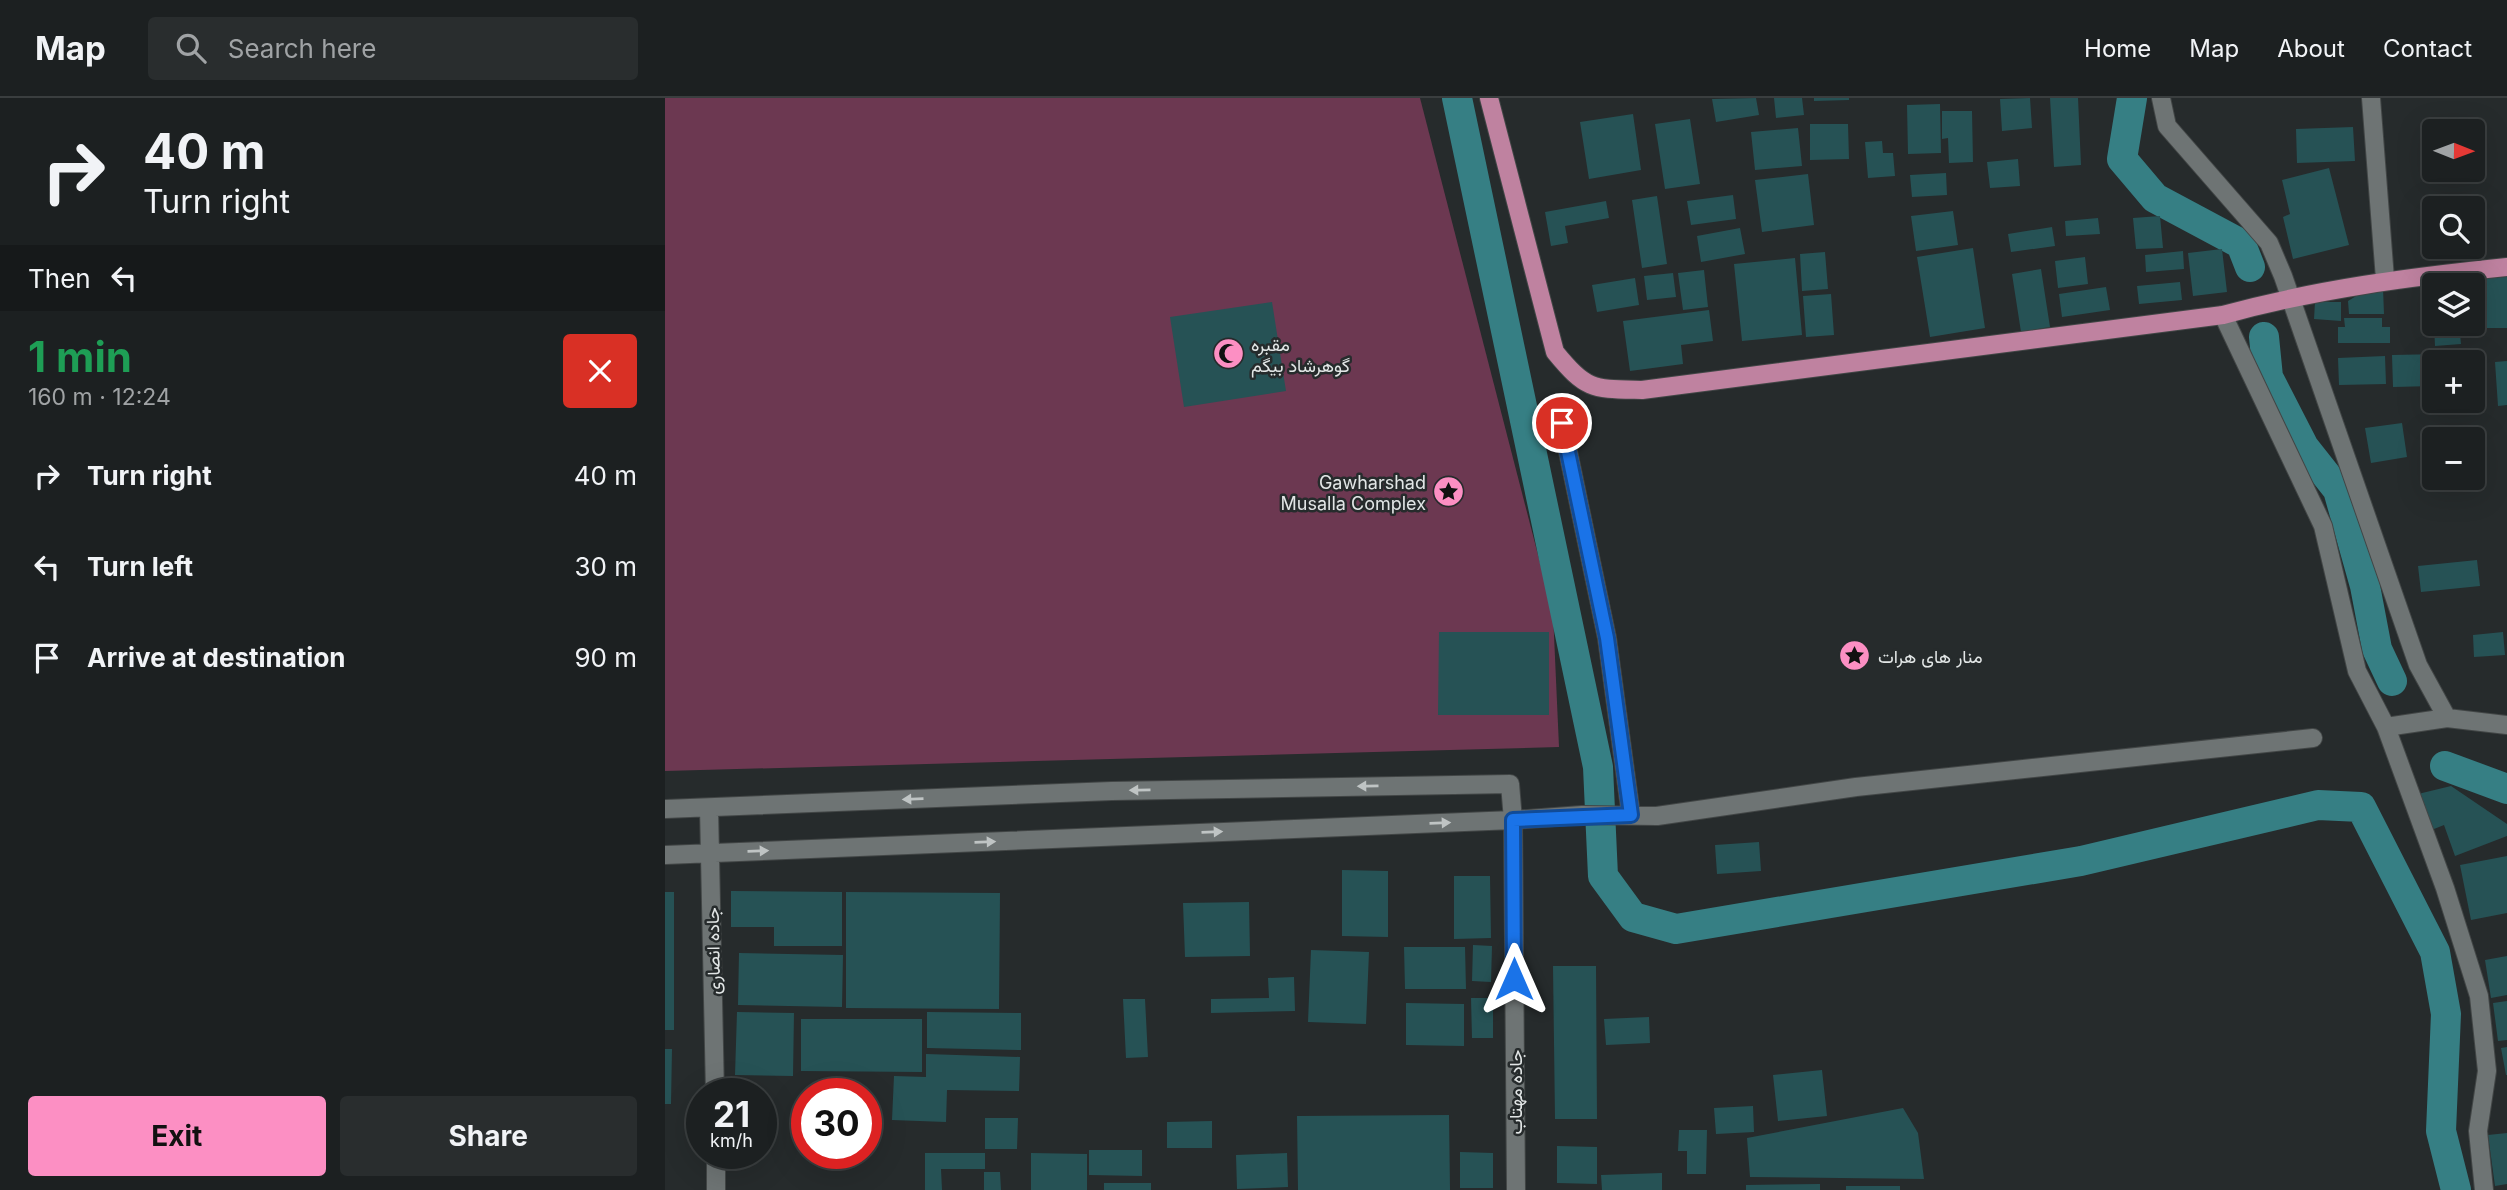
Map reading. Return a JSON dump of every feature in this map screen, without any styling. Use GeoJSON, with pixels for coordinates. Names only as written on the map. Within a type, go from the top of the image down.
{"type":"FeatureCollection","features":[{"type":"Feature","properties":{"kind":"main road"},"geometry":{"type":"LineString","coordinates":[[1489,98],[1555,352],[1577,379],[1599,389],[1642,390],[2223,315],[2290,296],[2385,279],[2507,267]]}},
{"type":"Feature","properties":{"kind":"street"},"geometry":{"type":"LineString","coordinates":[[2161,98],[2167,126],[2269,243],[2290,296],[2418,665],[2447,718]]}},
{"type":"Feature","properties":{"kind":"street"},"geometry":{"type":"LineString","coordinates":[[2371,98],[2385,279]]}},
{"type":"Feature","properties":{"kind":"street"},"geometry":{"type":"LineString","coordinates":[[2223,315],[2323,526],[2357,671],[2386,727],[2445,888],[2479,996],[2487,1071],[2478,1131],[2484,1190]]}},
{"type":"Feature","properties":{"kind":"street"},"geometry":{"type":"LineString","coordinates":[[1562,423],[1607,638],[1631,815]]}},
{"type":"Feature","properties":{"kind":"street"},"geometry":{"type":"LineString","coordinates":[[2386,727],[2447,718],[2507,725]]}},
{"type":"Feature","properties":{"kind":"street"},"geometry":{"type":"LineString","coordinates":[[665,855],[1582,815],[1657,817],[1856,787],[2313,738]]}},
{"type":"Feature","properties":{"kind":"street","name":"جاده مهتاب"},"geometry":{"type":"LineString","coordinates":[[709,808],[1112,791],[1510,784],[1513,820],[1516,1190]]}},
{"type":"Feature","properties":{"kind":"street"},"geometry":{"type":"LineString","coordinates":[[665,809],[709,808]]}},
{"type":"Feature","properties":{"kind":"street","name":"جاده انصاری"},"geometry":{"type":"LineString","coordinates":[[709,808],[715,1078]]}},
{"type":"Feature","properties":{"kind":"street"},"geometry":{"type":"LineString","coordinates":[[716,1169],[716,1190]]}},
{"type":"Feature","properties":{"kind":"shaded area"},"geometry":{"type":"Polygon","coordinates":[[[665,98],[1420,98],[1553,613],[1559,747],[665,771],[665,98]]]}},
{"type":"Feature","properties":{"kind":"building"},"geometry":{"type":"Polygon","coordinates":[[[1756,98],[1759,115],[1716,122],[1712,99],[1756,98]]]}},
{"type":"Feature","properties":{"kind":"building"},"geometry":{"type":"Polygon","coordinates":[[[1774,98],[1802,98],[1804,115],[1776,118],[1774,98]]]}},
{"type":"Feature","properties":{"kind":"building"},"geometry":{"type":"Polygon","coordinates":[[[1814,98],[1849,98],[1849,100],[1814,101],[1814,98]]]}},
{"type":"Feature","properties":{"kind":"building"},"geometry":{"type":"Polygon","coordinates":[[[2030,98],[2032,128],[2002,131],[2000,99],[2030,98]]]}},
{"type":"Feature","properties":{"kind":"building"},"geometry":{"type":"Polygon","coordinates":[[[2050,98],[2078,98],[2081,165],[2054,167],[2050,98]]]}},
{"type":"Feature","properties":{"kind":"building"},"geometry":{"type":"Polygon","coordinates":[[[1940,104],[1941,153],[1908,154],[1907,105],[1940,104]]]}},
{"type":"Feature","properties":{"kind":"building"},"geometry":{"type":"Polygon","coordinates":[[[1942,111],[1972,111],[1973,162],[1949,163],[1948,138],[1942,139],[1942,111]]]}},
{"type":"Feature","properties":{"kind":"building"},"geometry":{"type":"Polygon","coordinates":[[[1633,114],[1641,170],[1589,179],[1580,122],[1633,114]]]}},
{"type":"Feature","properties":{"kind":"building"},"geometry":{"type":"Polygon","coordinates":[[[1690,119],[1700,184],[1665,189],[1655,124],[1690,119]]]}},
{"type":"Feature","properties":{"kind":"building"},"geometry":{"type":"Polygon","coordinates":[[[1810,124],[1848,124],[1849,159],[1810,160],[1810,124]]]}},
{"type":"Feature","properties":{"kind":"building"},"geometry":{"type":"Polygon","coordinates":[[[2353,127],[2355,161],[2297,163],[2296,129],[2353,127]]]}},
{"type":"Feature","properties":{"kind":"building"},"geometry":{"type":"Polygon","coordinates":[[[1798,128],[1802,166],[1755,170],[1751,132],[1798,128]]]}},
{"type":"Feature","properties":{"kind":"building"},"geometry":{"type":"Polygon","coordinates":[[[1882,141],[1883,153],[1893,153],[1895,176],[1868,178],[1865,142],[1882,141]]]}},
{"type":"Feature","properties":{"kind":"building"},"geometry":{"type":"Polygon","coordinates":[[[2018,159],[2020,186],[1990,188],[1987,162],[2018,159]]]}},
{"type":"Feature","properties":{"kind":"building"},"geometry":{"type":"Polygon","coordinates":[[[2329,168],[2349,245],[2293,259],[2283,217],[2290,214],[2282,180],[2329,168]]]}},
{"type":"Feature","properties":{"kind":"building"},"geometry":{"type":"Polygon","coordinates":[[[1946,173],[1947,195],[1912,197],[1910,175],[1946,173]]]}},
{"type":"Feature","properties":{"kind":"building"},"geometry":{"type":"Polygon","coordinates":[[[1808,174],[1814,225],[1762,232],[1755,180],[1808,174]]]}},
{"type":"Feature","properties":{"kind":"building"},"geometry":{"type":"Polygon","coordinates":[[[1733,195],[1736,219],[1691,225],[1687,201],[1733,195]]]}},
{"type":"Feature","properties":{"kind":"building"},"geometry":{"type":"Polygon","coordinates":[[[1657,196],[1667,264],[1642,268],[1632,200],[1657,196]]]}},
{"type":"Feature","properties":{"kind":"building"},"geometry":{"type":"Polygon","coordinates":[[[1606,201],[1609,218],[1565,226],[1568,243],[1551,246],[1545,212],[1606,201]]]}},
{"type":"Feature","properties":{"kind":"building"},"geometry":{"type":"Polygon","coordinates":[[[1953,211],[1958,245],[1916,251],[1911,216],[1953,211]]]}},
{"type":"Feature","properties":{"kind":"building"},"geometry":{"type":"Polygon","coordinates":[[[2160,216],[2163,248],[2136,249],[2133,218],[2160,216]]]}},
{"type":"Feature","properties":{"kind":"building"},"geometry":{"type":"Polygon","coordinates":[[[2098,218],[2100,234],[2066,236],[2065,221],[2098,218]]]}},
{"type":"Feature","properties":{"kind":"building"},"geometry":{"type":"Polygon","coordinates":[[[2052,227],[2055,246],[2011,252],[2008,234],[2052,227]]]}},
{"type":"Feature","properties":{"kind":"building"},"geometry":{"type":"Polygon","coordinates":[[[1740,228],[1745,254],[1701,262],[1697,236],[1740,228]]]}},
{"type":"Feature","properties":{"kind":"building"},"geometry":{"type":"Polygon","coordinates":[[[1973,248],[1985,328],[1930,337],[1917,257],[1973,248]]]}},
{"type":"Feature","properties":{"kind":"building"},"geometry":{"type":"Polygon","coordinates":[[[2222,249],[2227,292],[2193,296],[2188,253],[2222,249]]]}},
{"type":"Feature","properties":{"kind":"building"},"geometry":{"type":"Polygon","coordinates":[[[2183,251],[2184,269],[2146,272],[2145,255],[2183,251]]]}},
{"type":"Feature","properties":{"kind":"building"},"geometry":{"type":"Polygon","coordinates":[[[1825,252],[1828,289],[1802,291],[1800,254],[1825,252]]]}},
{"type":"Feature","properties":{"kind":"building"},"geometry":{"type":"Polygon","coordinates":[[[2085,257],[2088,284],[2058,288],[2055,261],[2085,257]]]}},
{"type":"Feature","properties":{"kind":"building"},"geometry":{"type":"Polygon","coordinates":[[[1795,258],[1802,335],[1742,341],[1734,264],[1795,258]]]}},
{"type":"Feature","properties":{"kind":"building"},"geometry":{"type":"Polygon","coordinates":[[[2041,269],[2050,327],[2021,332],[2012,274],[2041,269]]]}},
{"type":"Feature","properties":{"kind":"building"},"geometry":{"type":"Polygon","coordinates":[[[1704,270],[1708,307],[1683,310],[1678,273],[1704,270]]]}},
{"type":"Feature","properties":{"kind":"building"},"geometry":{"type":"Polygon","coordinates":[[[1673,273],[1676,297],[1647,300],[1644,276],[1673,273]]]}},
{"type":"Feature","properties":{"kind":"building"},"geometry":{"type":"Polygon","coordinates":[[[2507,277],[2507,328],[2485,328],[2485,278],[2507,277]]]}},
{"type":"Feature","properties":{"kind":"building"},"geometry":{"type":"Polygon","coordinates":[[[1635,278],[1639,305],[1597,312],[1592,285],[1635,278]]]}},
{"type":"Feature","properties":{"kind":"building"},"geometry":{"type":"Polygon","coordinates":[[[2180,282],[2182,300],[2139,304],[2137,286],[2180,282]]]}},
{"type":"Feature","properties":{"kind":"building"},"geometry":{"type":"Polygon","coordinates":[[[2106,287],[2110,310],[2062,317],[2059,294],[2106,287]]]}},
{"type":"Feature","properties":{"kind":"building"},"geometry":{"type":"Polygon","coordinates":[[[2369,288],[2383,288],[2384,314],[2349,314],[2348,301],[2369,288]]]}},
{"type":"Feature","properties":{"kind":"building"},"geometry":{"type":"Polygon","coordinates":[[[1831,294],[1834,335],[1806,337],[1803,296],[1831,294]]]}},
{"type":"Feature","properties":{"kind":"building","name":"مقبره گوهرشاد بیگم"},"geometry":{"type":"Polygon","coordinates":[[[1272,302],[1286,391],[1184,407],[1170,317],[1272,302]]]}},
{"type":"Feature","properties":{"kind":"building"},"geometry":{"type":"Polygon","coordinates":[[[2315,302],[2341,302],[2341,321],[2314,319],[2315,302]]]}},
{"type":"Feature","properties":{"kind":"building"},"geometry":{"type":"Polygon","coordinates":[[[1709,310],[1713,341],[1681,345],[1683,364],[1630,371],[1623,321],[1709,310]]]}},
{"type":"Feature","properties":{"kind":"building"},"geometry":{"type":"Polygon","coordinates":[[[2344,318],[2382,318],[2382,327],[2390,327],[2390,343],[2338,343],[2338,327],[2345,327],[2344,318]]]}},
{"type":"Feature","properties":{"kind":"building"},"geometry":{"type":"Polygon","coordinates":[[[2435,336],[2460,336],[2461,344],[2435,346],[2435,336]]]}},
{"type":"Feature","properties":{"kind":"building"},"geometry":{"type":"Polygon","coordinates":[[[2422,354],[2422,386],[2393,387],[2392,355],[2422,354]]]}},
{"type":"Feature","properties":{"kind":"building"},"geometry":{"type":"Polygon","coordinates":[[[2385,356],[2386,384],[2339,385],[2338,358],[2385,356]]]}},
{"type":"Feature","properties":{"kind":"building"},"geometry":{"type":"Polygon","coordinates":[[[2507,361],[2507,405],[2498,406],[2495,362],[2507,361]]]}},
{"type":"Feature","properties":{"kind":"building"},"geometry":{"type":"Polygon","coordinates":[[[2402,423],[2407,457],[2371,463],[2365,428],[2402,423]]]}},
{"type":"Feature","properties":{"kind":"building"},"geometry":{"type":"Polygon","coordinates":[[[2477,560],[2480,586],[2421,592],[2418,566],[2477,560]]]}},
{"type":"Feature","properties":{"kind":"building"},"geometry":{"type":"Polygon","coordinates":[[[1439,632],[1549,632],[1549,715],[1438,715],[1439,632]]]}},
{"type":"Feature","properties":{"kind":"building"},"geometry":{"type":"Polygon","coordinates":[[[2503,632],[2505,655],[2474,657],[2473,635],[2503,632]]]}},
{"type":"Feature","properties":{"kind":"building"},"geometry":{"type":"Polygon","coordinates":[[[2451,786],[2507,824],[2507,836],[2455,856],[2444,825],[2429,831],[2418,794],[2451,786]]]}},
{"type":"Feature","properties":{"kind":"building"},"geometry":{"type":"Polygon","coordinates":[[[1759,842],[1761,871],[1717,874],[1715,845],[1759,842]]]}},
{"type":"Feature","properties":{"kind":"building"},"geometry":{"type":"Polygon","coordinates":[[[2507,856],[2507,913],[2471,920],[2460,865],[2507,856]]]}},
{"type":"Feature","properties":{"kind":"building"},"geometry":{"type":"Polygon","coordinates":[[[1342,870],[1388,871],[1388,937],[1342,936],[1342,870]]]}},
{"type":"Feature","properties":{"kind":"building"},"geometry":{"type":"Polygon","coordinates":[[[1454,876],[1490,876],[1491,938],[1454,939],[1454,876]]]}},
{"type":"Feature","properties":{"kind":"building"},"geometry":{"type":"Polygon","coordinates":[[[731,891],[842,892],[842,946],[774,946],[774,927],[731,927],[731,891]]]}},
{"type":"Feature","properties":{"kind":"building"},"geometry":{"type":"Polygon","coordinates":[[[665,892],[674,892],[674,1030],[665,1030],[665,892]]]}},
{"type":"Feature","properties":{"kind":"building"},"geometry":{"type":"Polygon","coordinates":[[[846,892],[1000,893],[999,1009],[846,1008],[846,892]]]}},
{"type":"Feature","properties":{"kind":"building"},"geometry":{"type":"Polygon","coordinates":[[[1249,902],[1250,956],[1185,957],[1183,903],[1249,902]]]}},
{"type":"Feature","properties":{"kind":"building"},"geometry":{"type":"Polygon","coordinates":[[[1473,945],[1492,946],[1491,982],[1472,981],[1473,945]]]}},
{"type":"Feature","properties":{"kind":"building"},"geometry":{"type":"Polygon","coordinates":[[[1404,947],[1465,947],[1466,989],[1405,989],[1404,947]]]}},
{"type":"Feature","properties":{"kind":"building"},"geometry":{"type":"Polygon","coordinates":[[[1311,950],[1369,952],[1366,1024],[1308,1022],[1311,950]]]}},
{"type":"Feature","properties":{"kind":"building"},"geometry":{"type":"Polygon","coordinates":[[[739,953],[843,955],[842,1007],[738,1005],[739,953]]]}},
{"type":"Feature","properties":{"kind":"building"},"geometry":{"type":"Polygon","coordinates":[[[2507,956],[2507,995],[2491,998],[2485,960],[2507,956]]]}},
{"type":"Feature","properties":{"kind":"building"},"geometry":{"type":"Polygon","coordinates":[[[1553,966],[1596,966],[1597,1119],[1555,1119],[1553,966]]]}},
{"type":"Feature","properties":{"kind":"building"},"geometry":{"type":"Polygon","coordinates":[[[1294,977],[1295,1011],[1211,1013],[1211,999],[1269,998],[1268,978],[1294,977]]]}},
{"type":"Feature","properties":{"kind":"building"},"geometry":{"type":"Polygon","coordinates":[[[1471,998],[1493,998],[1493,1038],[1472,1038],[1471,998]]]}},
{"type":"Feature","properties":{"kind":"building"},"geometry":{"type":"Polygon","coordinates":[[[1123,999],[1145,999],[1148,1057],[1126,1058],[1123,999]]]}},
{"type":"Feature","properties":{"kind":"building"},"geometry":{"type":"Polygon","coordinates":[[[2507,1001],[2507,1040],[2498,1041],[2493,1003],[2507,1001]]]}},
{"type":"Feature","properties":{"kind":"building"},"geometry":{"type":"Polygon","coordinates":[[[1406,1003],[1464,1004],[1464,1046],[1406,1045],[1406,1003]]]}},
{"type":"Feature","properties":{"kind":"building"},"geometry":{"type":"Polygon","coordinates":[[[737,1012],[794,1013],[793,1076],[735,1075],[737,1012]]]}},
{"type":"Feature","properties":{"kind":"building"},"geometry":{"type":"Polygon","coordinates":[[[927,1012],[1021,1013],[1021,1050],[927,1048],[927,1012]]]}},
{"type":"Feature","properties":{"kind":"building"},"geometry":{"type":"Polygon","coordinates":[[[1649,1017],[1650,1043],[1606,1045],[1604,1019],[1649,1017]]]}},
{"type":"Feature","properties":{"kind":"building"},"geometry":{"type":"Polygon","coordinates":[[[801,1019],[922,1019],[922,1072],[801,1071],[801,1019]]]}},
{"type":"Feature","properties":{"kind":"building"},"geometry":{"type":"Polygon","coordinates":[[[2507,1047],[2507,1075],[2506,1075],[2501,1048],[2507,1047]]]}},
{"type":"Feature","properties":{"kind":"building"},"geometry":{"type":"Polygon","coordinates":[[[665,1049],[672,1049],[671,1104],[665,1104],[665,1049]]]}},
{"type":"Feature","properties":{"kind":"building"},"geometry":{"type":"Polygon","coordinates":[[[926,1054],[1020,1057],[1019,1091],[947,1090],[946,1122],[892,1120],[894,1076],[926,1077],[926,1054]]]}},
{"type":"Feature","properties":{"kind":"building"},"geometry":{"type":"Polygon","coordinates":[[[1822,1070],[1827,1116],[1778,1121],[1773,1075],[1822,1070]]]}},
{"type":"Feature","properties":{"kind":"building"},"geometry":{"type":"Polygon","coordinates":[[[1753,1106],[1754,1132],[1716,1134],[1714,1108],[1753,1106]]]}},
{"type":"Feature","properties":{"kind":"building"},"geometry":{"type":"Polygon","coordinates":[[[1903,1108],[1918,1133],[1924,1179],[1750,1177],[1747,1138],[1903,1108]]]}},
{"type":"Feature","properties":{"kind":"building"},"geometry":{"type":"Polygon","coordinates":[[[1449,1115],[1450,1190],[1298,1190],[1297,1116],[1449,1115]]]}},
{"type":"Feature","properties":{"kind":"building"},"geometry":{"type":"Polygon","coordinates":[[[985,1118],[1018,1118],[1017,1149],[985,1149],[985,1118]]]}},
{"type":"Feature","properties":{"kind":"building"},"geometry":{"type":"Polygon","coordinates":[[[1212,1121],[1212,1148],[1167,1148],[1167,1122],[1212,1121]]]}},
{"type":"Feature","properties":{"kind":"building"},"geometry":{"type":"Polygon","coordinates":[[[1679,1130],[1707,1130],[1706,1174],[1687,1174],[1687,1151],[1678,1151],[1679,1130]]]}},
{"type":"Feature","properties":{"kind":"building"},"geometry":{"type":"Polygon","coordinates":[[[2507,1133],[2507,1184],[2495,1186],[2488,1135],[2507,1133]]]}},
{"type":"Feature","properties":{"kind":"building"},"geometry":{"type":"Polygon","coordinates":[[[1557,1146],[1597,1147],[1597,1184],[1557,1183],[1557,1146]]]}},
{"type":"Feature","properties":{"kind":"building"},"geometry":{"type":"Polygon","coordinates":[[[1089,1150],[1142,1150],[1142,1176],[1089,1175],[1089,1150]]]}},
{"type":"Feature","properties":{"kind":"building"},"geometry":{"type":"Polygon","coordinates":[[[1460,1152],[1493,1153],[1493,1188],[1460,1188],[1460,1152]]]}},
{"type":"Feature","properties":{"kind":"building"},"geometry":{"type":"Polygon","coordinates":[[[925,1153],[985,1153],[985,1169],[941,1169],[942,1190],[925,1190],[925,1153]]]}},
{"type":"Feature","properties":{"kind":"building"},"geometry":{"type":"Polygon","coordinates":[[[1031,1153],[1087,1154],[1087,1190],[1031,1190],[1031,1153]]]}},
{"type":"Feature","properties":{"kind":"building"},"geometry":{"type":"Polygon","coordinates":[[[1287,1153],[1288,1187],[1237,1189],[1236,1155],[1287,1153]]]}},
{"type":"Feature","properties":{"kind":"building"},"geometry":{"type":"Polygon","coordinates":[[[984,1172],[1000,1172],[1001,1190],[984,1190],[984,1172]]]}},
{"type":"Feature","properties":{"kind":"building"},"geometry":{"type":"Polygon","coordinates":[[[1662,1173],[1662,1190],[1602,1190],[1601,1175],[1662,1173]]]}},
{"type":"Feature","properties":{"kind":"building"},"geometry":{"type":"Polygon","coordinates":[[[1104,1183],[1151,1183],[1151,1190],[1104,1190],[1104,1183]]]}},
{"type":"Feature","properties":{"kind":"building"},"geometry":{"type":"Polygon","coordinates":[[[1820,1184],[1820,1190],[1746,1190],[1746,1185],[1820,1184]]]}},
{"type":"Feature","properties":{"kind":"building"},"geometry":{"type":"Polygon","coordinates":[[[1846,1186],[1900,1186],[1900,1190],[1846,1190],[1846,1186]]]}},
{"type":"Feature","properties":{"kind":"waterway"},"geometry":{"type":"LineString","coordinates":[[1457,98],[1598,767],[1603,876],[1633,917],[1676,929],[2081,861],[2318,805],[2361,807],[2435,952],[2446,1014],[2441,1131],[2456,1190]]}},
{"type":"Feature","properties":{"kind":"waterway"},"geometry":{"type":"LineString","coordinates":[[2132,98],[2122,159],[2155,198],[2241,244],[2250,267]]}},
{"type":"Feature","properties":{"kind":"waterway"},"geometry":{"type":"LineString","coordinates":[[2264,337],[2268,377],[2304,447],[2338,490],[2365,586],[2377,649],[2392,681]]}},
{"type":"Feature","properties":{"kind":"waterway"},"geometry":{"type":"LineString","coordinates":[[2445,766],[2507,789]]}},
{"type":"Feature","properties":{"kind":"place","name":"مقبره گوهرشاد بیگم"},"geometry":{"type":"Point","coordinates":[1228,354]}},
{"type":"Feature","properties":{"kind":"place","name":"Gawharshad Musalla Complex"},"geometry":{"type":"Point","coordinates":[1449,492]}},
{"type":"Feature","properties":{"kind":"place","name":"منار های هرات"},"geometry":{"type":"Point","coordinates":[1855,656]}},
{"type":"Feature","properties":{"kind":"route"},"geometry":{"type":"LineString","coordinates":[[1514,979],[1513,820],[1557,816],[1631,815],[1607,638],[1562,423]]}}]}
